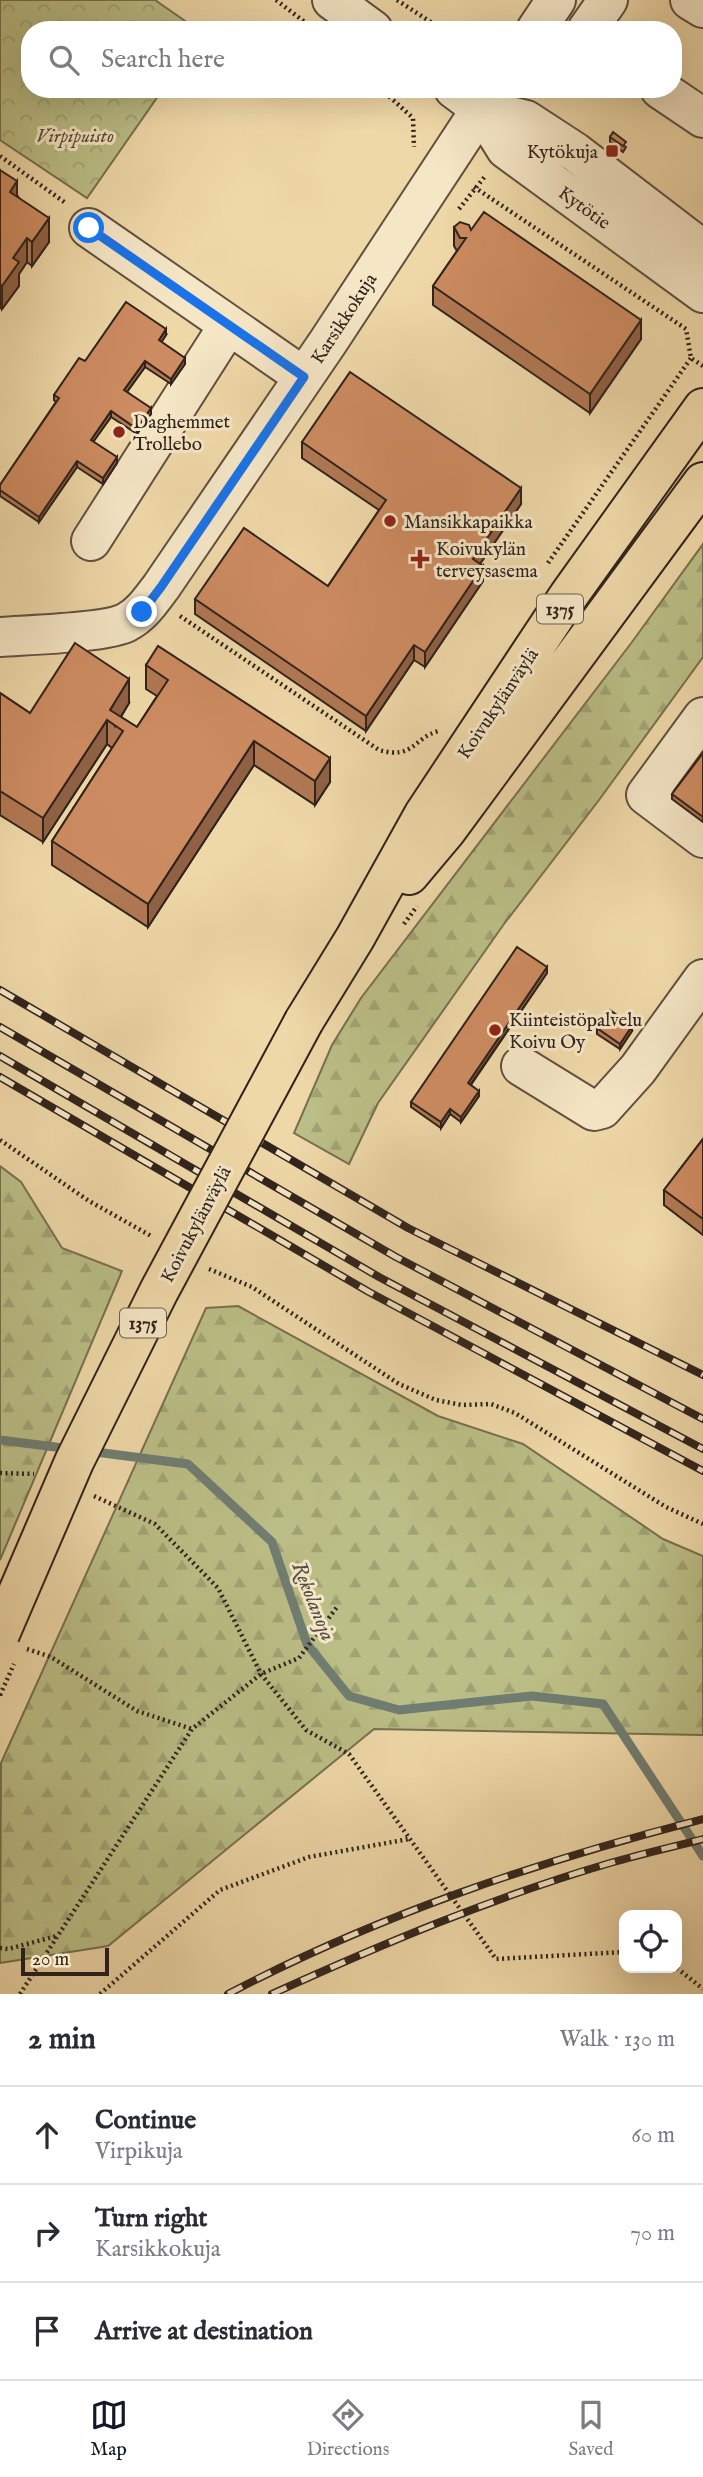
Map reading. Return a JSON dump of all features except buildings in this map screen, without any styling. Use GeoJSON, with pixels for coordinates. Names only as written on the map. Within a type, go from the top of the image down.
{"type":"FeatureCollection","features":[{"type":"Feature","properties":{"kind":"main road","name":"Koivukylänväylä"},"geometry":{"type":"LineString","coordinates":[[13,1641],[74,1462],[152,1303],[304,1021],[355,938],[424,814],[569,596],[703,408]]}},
{"type":"Feature","properties":{"kind":"main road","name":"Koivukylänväylä"},"geometry":{"type":"LineString","coordinates":[[355,938],[446,831],[703,482]]}},
{"type":"Feature","properties":{"kind":"street"},"geometry":{"type":"LineString","coordinates":[[332,0],[361,21]]}},
{"type":"Feature","properties":{"kind":"street"},"geometry":{"type":"LineString","coordinates":[[542,21],[556,0]]}},
{"type":"Feature","properties":{"kind":"street"},"geometry":{"type":"LineString","coordinates":[[593,21],[608,0]]}},
{"type":"Feature","properties":{"kind":"street"},"geometry":{"type":"LineString","coordinates":[[690,0],[703,8]]}},
{"type":"Feature","properties":{"kind":"street","name":"Karsikkokuja"},"geometry":{"type":"LineString","coordinates":[[0,637],[104,628],[124,624],[142,612],[304,377],[443,166],[475,98]]}},
{"type":"Feature","properties":{"kind":"street","name":"Kytötie"},"geometry":{"type":"LineString","coordinates":[[477,98],[506,149],[703,293]]}},
{"type":"Feature","properties":{"kind":"street","name":"Kytötie"},"geometry":{"type":"LineString","coordinates":[[480,98],[526,120],[575,152],[703,250]]}},
{"type":"Feature","properties":{"kind":"street"},"geometry":{"type":"LineString","coordinates":[[673,98],[703,118]]}},
{"type":"Feature","properties":{"kind":"street"},"geometry":{"type":"LineString","coordinates":[[89,228],[304,377]]}},
{"type":"Feature","properties":{"kind":"street"},"geometry":{"type":"LineString","coordinates":[[91,541],[229,326]]}},
{"type":"Feature","properties":{"kind":"street"},"geometry":{"type":"LineString","coordinates":[[703,717],[646,795],[703,838]]}},
{"type":"Feature","properties":{"kind":"street"},"geometry":{"type":"LineString","coordinates":[[521,1066],[594,1111],[602,1109],[638,1069],[703,981]]}},
{"type":"Feature","properties":{"kind":"path"},"geometry":{"type":"LineString","coordinates":[[276,0],[303,21]]}},
{"type":"Feature","properties":{"kind":"path"},"geometry":{"type":"LineString","coordinates":[[397,0],[427,21]]}},
{"type":"Feature","properties":{"kind":"path"},"geometry":{"type":"LineString","coordinates":[[390,98],[413,118],[414,147],[686,328],[691,358],[703,366]]}},
{"type":"Feature","properties":{"kind":"path"},"geometry":{"type":"LineString","coordinates":[[0,156],[71,207],[89,228]]}},
{"type":"Feature","properties":{"kind":"path"},"geometry":{"type":"LineString","coordinates":[[174,612],[379,750],[389,753],[402,752],[421,743],[435,732],[444,731]]}},
{"type":"Feature","properties":{"kind":"path"},"geometry":{"type":"LineString","coordinates":[[0,1140],[89,1201],[157,1240]]}},
{"type":"Feature","properties":{"kind":"path"},"geometry":{"type":"LineString","coordinates":[[202,1265],[252,1287],[398,1384],[436,1400],[462,1405],[491,1404],[515,1413],[666,1507],[703,1524]]}},
{"type":"Feature","properties":{"kind":"path"},"geometry":{"type":"LineString","coordinates":[[0,1473],[35,1474]]}},
{"type":"Feature","properties":{"kind":"path"},"geometry":{"type":"LineString","coordinates":[[83,1491],[155,1524],[218,1588],[261,1674],[306,1730],[349,1754],[496,1959],[619,1952]]}},
{"type":"Feature","properties":{"kind":"path"},"geometry":{"type":"LineString","coordinates":[[20,1994],[192,1729],[261,1674],[299,1658],[337,1607]]}},
{"type":"Feature","properties":{"kind":"path"},"geometry":{"type":"LineString","coordinates":[[13,1641],[51,1657],[137,1712],[192,1729]]}},
{"type":"Feature","properties":{"kind":"path"},"geometry":{"type":"LineString","coordinates":[[100,1994],[220,1890],[309,1857],[409,1839]]}},
{"type":"Feature","properties":{"kind":"path"},"geometry":{"type":"LineString","coordinates":[[0,1948],[8,1949],[58,1936]]}},
{"type":"Feature","properties":{"kind":"path"},"geometry":{"type":"LineString","coordinates":[[682,1972],[703,1989]]}},
{"type":"Feature","properties":{"kind":"green space","name":"Virpipuisto"},"geometry":{"type":"Polygon","coordinates":[[[0,0],[155,0],[185,21],[21,21],[21,98],[157,98],[87,198],[0,140],[0,0]]]}},
{"type":"Feature","properties":{"kind":"green space"},"geometry":{"type":"Polygon","coordinates":[[[703,544],[703,657],[504,924],[378,1103],[349,1164],[294,1133],[332,1045],[361,998],[632,642],[703,544]]]}},
{"type":"Feature","properties":{"kind":"green space"},"geometry":{"type":"Polygon","coordinates":[[[0,1166],[21,1182],[62,1248],[122,1271],[0,1560],[0,1166]]]}},
{"type":"Feature","properties":{"kind":"green space"},"geometry":{"type":"Polygon","coordinates":[[[238,1306],[438,1416],[523,1444],[663,1539],[703,1556],[703,1735],[374,1729],[108,1946],[0,1963],[1,1763],[206,1308],[238,1306]]]}},
{"type":"Feature","properties":{"kind":"waterway","name":"Rekolanoja"},"geometry":{"type":"LineString","coordinates":[[0,1440],[71,1449]]}},
{"type":"Feature","properties":{"kind":"waterway","name":"Rekolanoja"},"geometry":{"type":"LineString","coordinates":[[88,1451],[188,1464],[272,1542],[307,1644],[349,1696],[399,1710],[532,1696],[603,1704],[703,1856]]}},
{"type":"Feature","properties":{"kind":"railway"},"geometry":{"type":"LineString","coordinates":[[0,990],[408,1228],[703,1375]]}},
{"type":"Feature","properties":{"kind":"railway"},"geometry":{"type":"LineString","coordinates":[[0,1027],[396,1257],[703,1419]]}},
{"type":"Feature","properties":{"kind":"railway"},"geometry":{"type":"LineString","coordinates":[[0,1056],[379,1277],[703,1449]]}},
{"type":"Feature","properties":{"kind":"railway"},"geometry":{"type":"LineString","coordinates":[[0,1077],[369,1292],[703,1471]]}},
{"type":"Feature","properties":{"kind":"railway"},"geometry":{"type":"LineString","coordinates":[[228,1994],[342,1939],[460,1893],[581,1853],[703,1819]]}},
{"type":"Feature","properties":{"kind":"railway"},"geometry":{"type":"LineString","coordinates":[[272,1994],[481,1906],[610,1863],[703,1839]]}},
{"type":"Feature","properties":{"kind":"place","name":"Kytökuja"},"geometry":{"type":"Point","coordinates":[612,151]}},
{"type":"Feature","properties":{"kind":"place","name":"Daghemmet Trollebo"},"geometry":{"type":"Point","coordinates":[119,432]}},
{"type":"Feature","properties":{"kind":"place","name":"Mansikkapaikka"},"geometry":{"type":"Point","coordinates":[390,521]}},
{"type":"Feature","properties":{"kind":"place","name":"Koivukylän terveysasema"},"geometry":{"type":"Point","coordinates":[420,559]}},
{"type":"Feature","properties":{"kind":"place","name":"Kiinteistöpalvelu Koivu Oy"},"geometry":{"type":"Point","coordinates":[495,1030]}},
{"type":"Feature","properties":{"kind":"route"},"geometry":{"type":"LineString","coordinates":[[89,228],[304,377],[142,612]]}}]}
